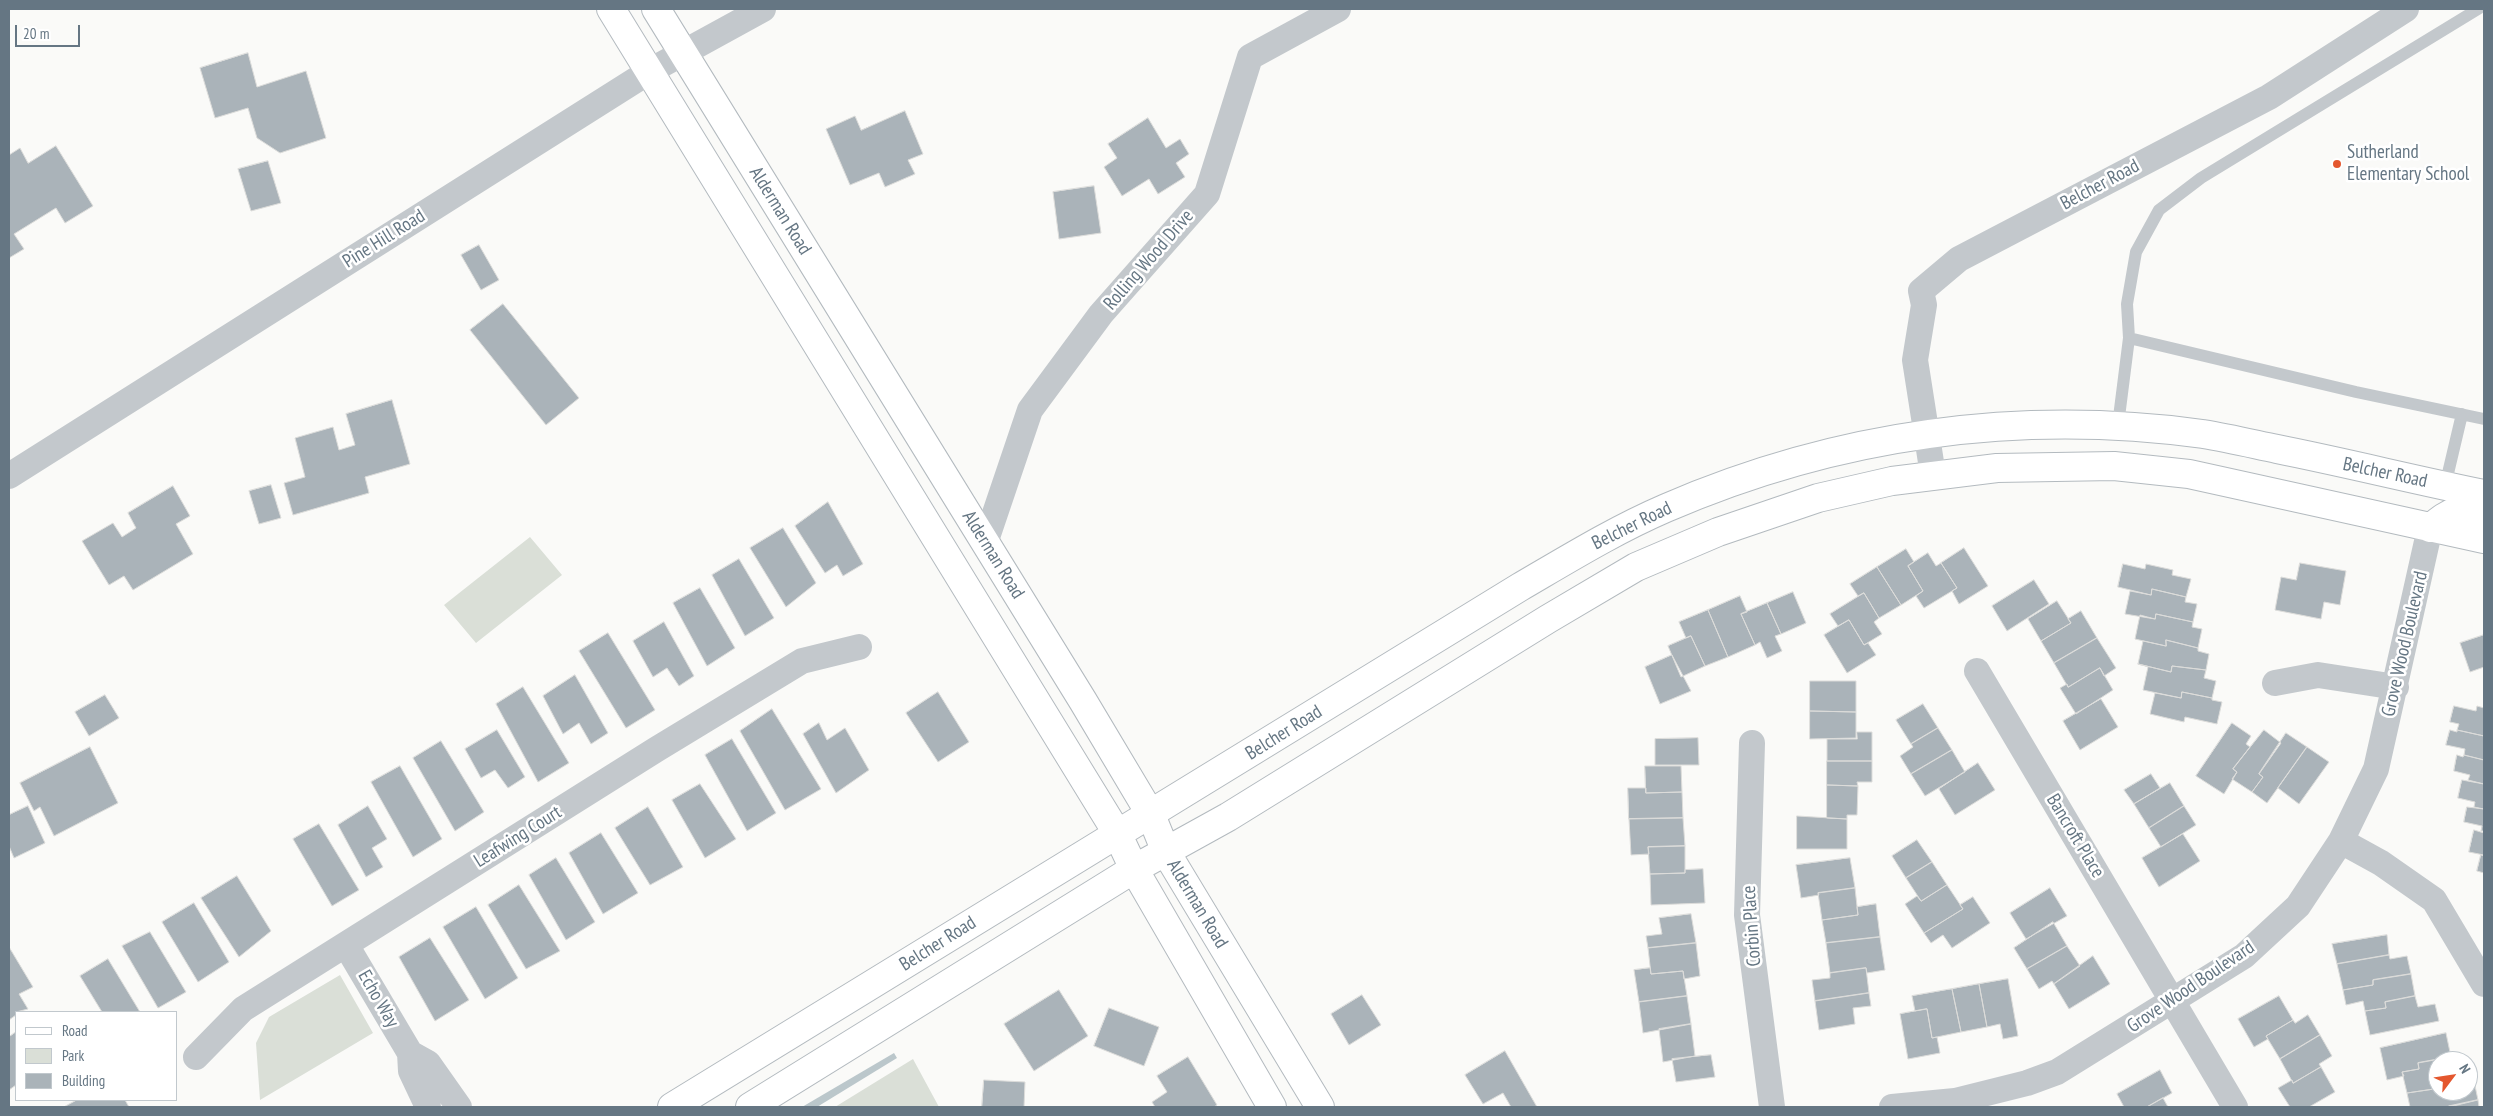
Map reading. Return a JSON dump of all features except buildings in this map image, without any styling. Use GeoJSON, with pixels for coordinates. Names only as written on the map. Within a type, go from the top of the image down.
{"type":"FeatureCollection","features":[{"type":"Feature","properties":{"kind":"main road","name":"Alderman Road"},"geometry":{"type":"LineString","coordinates":[[611,9],[1117,833],[1134,869],[1272,1107]]}},
{"type":"Feature","properties":{"kind":"main road","name":"Alderman Road"},"geometry":{"type":"LineString","coordinates":[[656,9],[1151,815],[1166,852],[1320,1107]]}},
{"type":"Feature","properties":{"kind":"main road","name":"Belcher Road"},"geometry":{"type":"LineString","coordinates":[[672,1107],[1117,833],[1151,815],[1588,547],[1665,508],[1740,479],[1821,453],[1928,432],[2044,425],[2118,425],[2205,435],[2484,494]]}},
{"type":"Feature","properties":{"kind":"main road"},"geometry":{"type":"LineString","coordinates":[[2114,466],[2118,425]]}},
{"type":"Feature","properties":{"kind":"main road","name":"Belcher Road"},"geometry":{"type":"LineString","coordinates":[[750,1107],[1134,869],[1228,817],[1548,619],[1636,567],[1718,532],[1818,498],[1892,481],[1997,468],[2114,466],[2189,474],[2484,539]]}},
{"type":"Feature","properties":{"kind":"main road"},"geometry":{"type":"LineString","coordinates":[[2430,528],[2450,512],[2462,510],[2484,514]]}},
{"type":"Feature","properties":{"kind":"street","name":"Pine Hill Road"},"geometry":{"type":"LineString","coordinates":[[9,476],[650,71],[763,9]]}},
{"type":"Feature","properties":{"kind":"street","name":"Rolling Wood Drive"},"geometry":{"type":"LineString","coordinates":[[985,543],[1030,410],[1101,314],[1207,194],[1250,57],[1338,9]]}},
{"type":"Feature","properties":{"kind":"street","name":"Belcher Road"},"geometry":{"type":"LineString","coordinates":[[1933,475],[1928,432],[1915,360],[1924,305],[1921,291],[1960,259],[2268,97],[2406,9]]}},
{"type":"Feature","properties":{"kind":"street","name":"Grove Wood Boulevard"},"geometry":{"type":"LineString","coordinates":[[1892,1107],[1919,1106],[1990,1094],[2057,1072],[2244,956],[2298,906],[2341,841],[2376,769],[2396,687],[2430,528]]}},
{"type":"Feature","properties":{"kind":"street","name":"Leafwing Court"},"geometry":{"type":"LineString","coordinates":[[196,1057],[242,1009],[657,749],[802,661],[859,647]]}},
{"type":"Feature","properties":{"kind":"street","name":"Bancroft Place"},"geometry":{"type":"LineString","coordinates":[[1977,671],[2235,1107]]}},
{"type":"Feature","properties":{"kind":"street"},"geometry":{"type":"LineString","coordinates":[[2275,683],[2318,675],[2396,687]]}},
{"type":"Feature","properties":{"kind":"street","name":"Corbin Place"},"geometry":{"type":"LineString","coordinates":[[1752,743],[1747,914],[1772,1107]]}},
{"type":"Feature","properties":{"kind":"street"},"geometry":{"type":"LineString","coordinates":[[2341,841],[2381,863],[2434,900],[2484,984]]}},
{"type":"Feature","properties":{"kind":"street","name":"Echo Way"},"geometry":{"type":"LineString","coordinates":[[346,944],[410,1053],[411,1071],[428,1107]]}},
{"type":"Feature","properties":{"kind":"street","name":"Echo Way"},"geometry":{"type":"LineString","coordinates":[[410,1053],[428,1063],[455,1100]]}},
{"type":"Feature","properties":{"kind":"street"},"geometry":{"type":"LineString","coordinates":[[428,1107],[455,1100]]}},
{"type":"Feature","properties":{"kind":"lane"},"geometry":{"type":"LineString","coordinates":[[2118,425],[2129,338],[2127,304],[2136,252],[2159,210],[2201,178],[2478,9]]}},
{"type":"Feature","properties":{"kind":"lane"},"geometry":{"type":"LineString","coordinates":[[2129,338],[2356,392],[2484,418]]}},
{"type":"Feature","properties":{"kind":"lane"},"geometry":{"type":"LineString","coordinates":[[2445,486],[2462,414]]}},
{"type":"Feature","properties":{"kind":"green space"},"geometry":{"type":"Polygon","coordinates":[[[530,537],[562,575],[476,643],[444,605],[530,537]]]}},
{"type":"Feature","properties":{"kind":"green space"},"geometry":{"type":"Polygon","coordinates":[[[340,975],[373,1033],[260,1100],[256,1043],[269,1017],[340,975]]]}},
{"type":"Feature","properties":{"kind":"green space"},"geometry":{"type":"Polygon","coordinates":[[[913,1059],[939,1107],[835,1107],[913,1059]]]}},
{"type":"Feature","properties":{"kind":"shaded area"},"geometry":{"type":"Polygon","coordinates":[[[894,1053],[897,1058],[817,1107],[802,1107],[894,1053]]]}},
{"type":"Feature","properties":{"kind":"place","name":"Sutherland Elementary School"},"geometry":{"type":"Point","coordinates":[2337,164]}}]}
